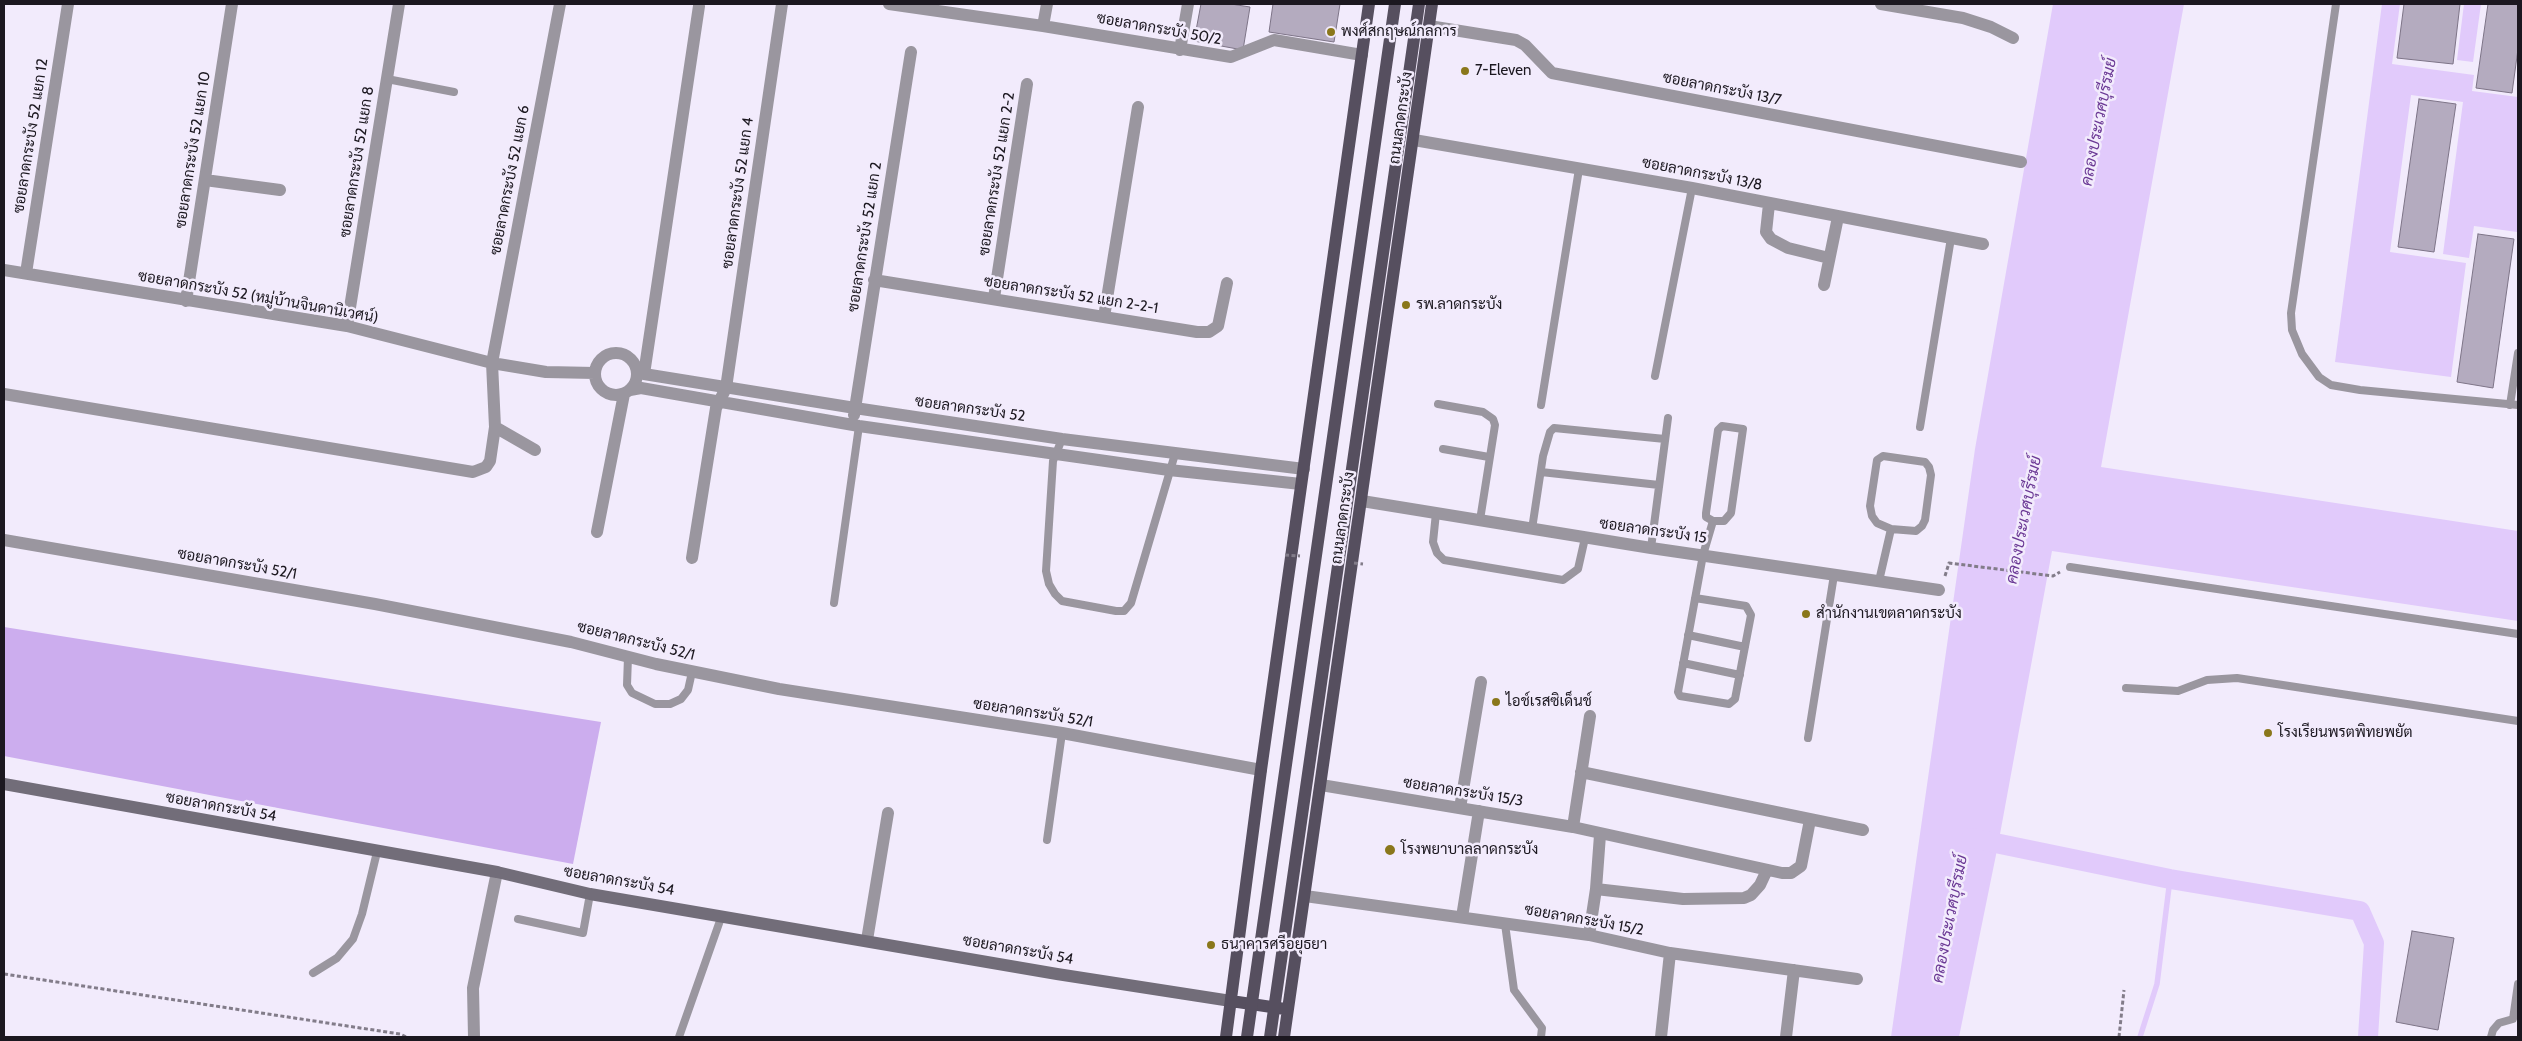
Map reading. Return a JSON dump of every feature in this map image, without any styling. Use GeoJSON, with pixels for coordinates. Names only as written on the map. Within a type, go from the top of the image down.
{"type":"FeatureCollection","features":[{"type":"Feature","properties":{"kind":"main road"},"geometry":{"type":"LineString","coordinates":[[1226,1037],[1300,484],[1304,469],[1369,4]]}},
{"type":"Feature","properties":{"kind":"main road"},"geometry":{"type":"LineString","coordinates":[[1247,1037],[1395,4]]}},
{"type":"Feature","properties":{"kind":"main road"},"geometry":{"type":"LineString","coordinates":[[1270,1037],[1419,4]]}},
{"type":"Feature","properties":{"kind":"main road","name":"ถนนลาดกระบัง"},"geometry":{"type":"LineString","coordinates":[[1284,1037],[1432,4]]}},
{"type":"Feature","properties":{"kind":"main road","name":"ซอยลาดกระบัง 54"},"geometry":{"type":"LineString","coordinates":[[4,784],[497,872],[590,894],[1231,1001]]}},
{"type":"Feature","properties":{"kind":"main road"},"geometry":{"type":"LineString","coordinates":[[1231,1001],[1288,1010]]}},
{"type":"Feature","properties":{"kind":"street","name":"ซอยลาดกระบัง 52 แยก 12"},"geometry":{"type":"LineString","coordinates":[[26,274],[68,4]]}},
{"type":"Feature","properties":{"kind":"street","name":"ซอยลาดกระบัง 52 แยก 10"},"geometry":{"type":"LineString","coordinates":[[186,300],[232,4]]}},
{"type":"Feature","properties":{"kind":"street","name":"ซอยลาดกระบัง 52 แยก 8"},"geometry":{"type":"LineString","coordinates":[[347,326],[399,4]]}},
{"type":"Feature","properties":{"kind":"street","name":"ซอยลาดกระบัง 52 แยก 6"},"geometry":{"type":"LineString","coordinates":[[4,394],[473,472],[480,470],[490,461],[495,427],[492,363],[560,4]]}},
{"type":"Feature","properties":{"kind":"street","name":"ซอยลาดกระบัง 52 แยก 4"},"geometry":{"type":"LineString","coordinates":[[692,558],[716,408],[726,388],[782,4]]}},
{"type":"Feature","properties":{"kind":"street","name":"ซอยลาดกระบัง 50/2"},"geometry":{"type":"LineString","coordinates":[[888,4],[934,7],[1180,50],[1231,57],[1274,40],[1362,55]]}},
{"type":"Feature","properties":{"kind":"street"},"geometry":{"type":"LineString","coordinates":[[1044,26],[1048,4]]}},
{"type":"Feature","properties":{"kind":"street"},"geometry":{"type":"LineString","coordinates":[[1180,50],[1188,4]]}},
{"type":"Feature","properties":{"kind":"street"},"geometry":{"type":"LineString","coordinates":[[1881,4],[1963,18],[1991,27],[2013,38]]}},
{"type":"Feature","properties":{"kind":"street"},"geometry":{"type":"LineString","coordinates":[[597,532],[627,392],[637,384],[640,370],[699,6]]}},
{"type":"Feature","properties":{"kind":"street","name":"ซอยลาดกระบัง 13/7"},"geometry":{"type":"LineString","coordinates":[[1429,26],[1516,40],[1552,72],[2022,162]]}},
{"type":"Feature","properties":{"kind":"street","name":"ซอยลาดกระบัง 52 แยก 2"},"geometry":{"type":"LineString","coordinates":[[859,426],[854,417],[855,408],[911,52]]}},
{"type":"Feature","properties":{"kind":"street","name":"ซอยลาดกระบัง 52 แยก 2-2"},"geometry":{"type":"LineString","coordinates":[[994,298],[1027,84]]}},
{"type":"Feature","properties":{"kind":"street"},"geometry":{"type":"LineString","coordinates":[[1104,317],[1138,107]]}},
{"type":"Feature","properties":{"kind":"street","name":"ซอยลาดกระบัง 13/8"},"geometry":{"type":"LineString","coordinates":[[1414,140],[1692,188],[1984,244]]}},
{"type":"Feature","properties":{"kind":"street"},"geometry":{"type":"LineString","coordinates":[[204,180],[280,190]]}},
{"type":"Feature","properties":{"kind":"street"},"geometry":{"type":"LineString","coordinates":[[1769,204],[1766,232],[1770,239],[1788,248],[1829,258]]}},
{"type":"Feature","properties":{"kind":"street"},"geometry":{"type":"LineString","coordinates":[[1824,285],[1838,217]]}},
{"type":"Feature","properties":{"kind":"street","name":"ซอยลาดกระบัง 52 (หมู่บ้านจินดานิเวศน์)"},"geometry":{"type":"LineString","coordinates":[[4,270],[347,326],[492,363],[546,372],[595,373]]}},
{"type":"Feature","properties":{"kind":"street","name":"ซอยลาดกระบัง 52 แยก 2-2-1"},"geometry":{"type":"LineString","coordinates":[[874,280],[1209,332],[1218,326],[1221,320],[1227,283]]}},
{"type":"Feature","properties":{"kind":"street","name":"ซอยลาดกระบัง 52"},"geometry":{"type":"LineString","coordinates":[[595,373],[597,364],[604,357],[612,353],[622,353],[630,358],[640,370],[726,388],[1062,439],[1304,469]]}},
{"type":"Feature","properties":{"kind":"street"},"geometry":{"type":"LineString","coordinates":[[595,373],[600,389],[616,396],[641,388],[859,426],[1168,470],[1300,484]]}},
{"type":"Feature","properties":{"kind":"street"},"geometry":{"type":"LineString","coordinates":[[495,427],[535,450]]}},
{"type":"Feature","properties":{"kind":"street","name":"ซอยลาดกระบัง 15"},"geometry":{"type":"LineString","coordinates":[[1362,501],[1584,538],[1939,590]]}},
{"type":"Feature","properties":{"kind":"street","name":"ซอยลาดกระบัง 52/1"},"geometry":{"type":"LineString","coordinates":[[4,540],[414,612],[571,642],[692,672],[779,689],[1062,734],[1261,770]]}},
{"type":"Feature","properties":{"kind":"street"},"geometry":{"type":"LineString","coordinates":[[1460,808],[1480,682]]}},
{"type":"Feature","properties":{"kind":"street"},"geometry":{"type":"LineString","coordinates":[[1572,827],[1590,716]]}},
{"type":"Feature","properties":{"kind":"street"},"geometry":{"type":"LineString","coordinates":[[1581,772],[1863,830]]}},
{"type":"Feature","properties":{"kind":"street","name":"ซอยลาดกระบัง 15/3"},"geometry":{"type":"LineString","coordinates":[[1321,785],[1572,827],[1600,835],[1782,873],[1798,871],[1801,866],[1810,820]]}},
{"type":"Feature","properties":{"kind":"street"},"geometry":{"type":"LineString","coordinates":[[1462,918],[1479,811]]}},
{"type":"Feature","properties":{"kind":"street"},"geometry":{"type":"LineString","coordinates":[[867,940],[888,812]]}},
{"type":"Feature","properties":{"kind":"street"},"geometry":{"type":"LineString","coordinates":[[1589,935],[1596,889],[1600,835]]}},
{"type":"Feature","properties":{"kind":"street"},"geometry":{"type":"LineString","coordinates":[[1596,889],[1683,899],[1744,898],[1751,895],[1760,885],[1767,870]]}},
{"type":"Feature","properties":{"kind":"street"},"geometry":{"type":"LineString","coordinates":[[474,1037],[473,988],[497,872]]}},
{"type":"Feature","properties":{"kind":"street","name":"ซอยลาดกระบัง 15/2"},"geometry":{"type":"LineString","coordinates":[[1305,896],[1589,935],[1670,953],[1857,979]]}},
{"type":"Feature","properties":{"kind":"street"},"geometry":{"type":"LineString","coordinates":[[1661,1037],[1670,953]]}},
{"type":"Feature","properties":{"kind":"street"},"geometry":{"type":"LineString","coordinates":[[1786,1037],[1794,970]]}},
{"type":"Feature","properties":{"kind":"lane"},"geometry":{"type":"LineString","coordinates":[[2336,4],[2291,313],[2292,330],[2302,354],[2319,377],[2331,384],[2360,390],[2514,405],[2518,353]]}},
{"type":"Feature","properties":{"kind":"lane"},"geometry":{"type":"LineString","coordinates":[[387,78],[454,92]]}},
{"type":"Feature","properties":{"kind":"lane"},"geometry":{"type":"LineString","coordinates":[[1541,405],[1578,168]]}},
{"type":"Feature","properties":{"kind":"lane"},"geometry":{"type":"LineString","coordinates":[[1655,376],[1692,188]]}},
{"type":"Feature","properties":{"kind":"lane"},"geometry":{"type":"LineString","coordinates":[[1920,427],[1951,238]]}},
{"type":"Feature","properties":{"kind":"lane"},"geometry":{"type":"LineString","coordinates":[[1438,404],[1483,412],[1493,419],[1494,425],[1480,520]]}},
{"type":"Feature","properties":{"kind":"lane"},"geometry":{"type":"LineString","coordinates":[[1651,548],[1668,418]]}},
{"type":"Feature","properties":{"kind":"lane"},"geometry":{"type":"LineString","coordinates":[[834,603],[859,426]]}},
{"type":"Feature","properties":{"kind":"lane"},"geometry":{"type":"LineString","coordinates":[[1722,426],[1743,429],[1743,440],[1731,513],[1724,521],[1713,521],[1706,517],[1706,513],[1718,430],[1722,426]]}},
{"type":"Feature","properties":{"kind":"lane"},"geometry":{"type":"LineString","coordinates":[[1532,529],[1541,472],[1550,432],[1554,428],[1665,438]]}},
{"type":"Feature","properties":{"kind":"lane"},"geometry":{"type":"LineString","coordinates":[[1062,439],[1054,461],[1046,571],[1049,584],[1062,601],[1116,611],[1124,611],[1131,603],[1168,470],[1175,454]]}},
{"type":"Feature","properties":{"kind":"lane"},"geometry":{"type":"LineString","coordinates":[[1443,449],[1489,456]]}},
{"type":"Feature","properties":{"kind":"lane"},"geometry":{"type":"LineString","coordinates":[[1883,456],[1925,462],[1929,467],[1931,475],[1925,520],[1916,531],[1891,530],[1877,523],[1872,516],[1870,506],[1877,460],[1883,456]]}},
{"type":"Feature","properties":{"kind":"lane"},"geometry":{"type":"LineString","coordinates":[[1541,472],[1659,485]]}},
{"type":"Feature","properties":{"kind":"lane"},"geometry":{"type":"LineString","coordinates":[[1436,513],[1433,542],[1437,553],[1444,560],[1563,580],[1574,574],[1579,566],[1584,538]]}},
{"type":"Feature","properties":{"kind":"lane"},"geometry":{"type":"LineString","coordinates":[[1695,598],[1746,606],[1750,610],[1751,615],[1735,699],[1729,704],[1680,696],[1678,692],[1683,663],[1695,598],[1703,555],[1713,521]]}},
{"type":"Feature","properties":{"kind":"lane"},"geometry":{"type":"LineString","coordinates":[[1879,581],[1891,530]]}},
{"type":"Feature","properties":{"kind":"lane"},"geometry":{"type":"LineString","coordinates":[[2070,567],[2518,634]]}},
{"type":"Feature","properties":{"kind":"lane"},"geometry":{"type":"LineString","coordinates":[[1808,738],[1834,575]]}},
{"type":"Feature","properties":{"kind":"lane"},"geometry":{"type":"LineString","coordinates":[[1688,636],[1745,647]]}},
{"type":"Feature","properties":{"kind":"lane"},"geometry":{"type":"LineString","coordinates":[[628,657],[627,685],[638,697],[655,704],[670,704],[681,699],[688,690],[692,672]]}},
{"type":"Feature","properties":{"kind":"lane"},"geometry":{"type":"LineString","coordinates":[[1683,663],[1740,674]]}},
{"type":"Feature","properties":{"kind":"lane"},"geometry":{"type":"LineString","coordinates":[[2126,688],[2178,691],[2207,680],[2237,678],[2518,721]]}},
{"type":"Feature","properties":{"kind":"lane"},"geometry":{"type":"LineString","coordinates":[[1048,840],[1062,734]]}},
{"type":"Feature","properties":{"kind":"lane"},"geometry":{"type":"LineString","coordinates":[[313,973],[337,958],[353,940],[362,914],[377,852]]}},
{"type":"Feature","properties":{"kind":"lane"},"geometry":{"type":"LineString","coordinates":[[518,919],[582,933],[590,894]]}},
{"type":"Feature","properties":{"kind":"lane"},"geometry":{"type":"LineString","coordinates":[[679,1037],[722,915]]}},
{"type":"Feature","properties":{"kind":"lane"},"geometry":{"type":"LineString","coordinates":[[1504,924],[1514,990],[1542,1028],[1541,1037]]}},
{"type":"Feature","properties":{"kind":"lane"},"geometry":{"type":"LineString","coordinates":[[2491,1037],[2493,1030],[2499,1023],[2516,1019],[2518,984]]}},
{"type":"Feature","properties":{"kind":"path"},"geometry":{"type":"LineString","coordinates":[[1939,590],[1949,563],[2053,576],[2070,567]]}},
{"type":"Feature","properties":{"kind":"path"},"geometry":{"type":"LineString","coordinates":[[4,974],[400,1034],[406,1037]]}},
{"type":"Feature","properties":{"kind":"path"},"geometry":{"type":"LineString","coordinates":[[2119,1037],[2124,990]]}},
{"type":"Feature","properties":{"kind":"shaded area"},"geometry":{"type":"Polygon","coordinates":[[[4,627],[601,722],[573,864],[4,756],[4,627]]]}},
{"type":"Feature","properties":{"kind":"water","name":"คลองประเวศบุรีรมย์"},"geometry":{"type":"Polygon","coordinates":[[[2053,4],[2184,4],[2101,467],[2518,531],[2518,621],[2052,551],[1998,845],[1959,1037],[1891,1037],[1975,449],[2053,4]]]}},
{"type":"Feature","properties":{"kind":"water"},"geometry":{"type":"Polygon","coordinates":[[[2382,4],[2400,4],[2392,64],[2474,75],[2472,91],[2518,97],[2517,232],[2474,226],[2469,258],[2443,254],[2463,102],[2411,95],[2390,252],[2466,263],[2451,377],[2335,362],[2382,4]]]}},
{"type":"Feature","properties":{"kind":"water"},"geometry":{"type":"Polygon","coordinates":[[[2464,4],[2481,4],[2473,62],[2457,60],[2464,4]]]}},
{"type":"Feature","properties":{"kind":"building"},"geometry":{"type":"Polygon","coordinates":[[[1201,4],[1231,4],[1250,7],[1243,50],[1194,41],[1201,4]]]}},
{"type":"Feature","properties":{"kind":"building"},"geometry":{"type":"Polygon","coordinates":[[[1273,4],[1340,4],[1334,42],[1269,32],[1273,4]]]}},
{"type":"Feature","properties":{"kind":"building"},"geometry":{"type":"Polygon","coordinates":[[[2404,4],[2460,4],[2453,64],[2397,58],[2404,4]]]}},
{"type":"Feature","properties":{"kind":"building"},"geometry":{"type":"Polygon","coordinates":[[[2488,4],[2518,4],[2518,49],[2512,93],[2476,88],[2488,4]]]}},
{"type":"Feature","properties":{"kind":"building"},"geometry":{"type":"Polygon","coordinates":[[[2419,99],[2456,104],[2434,252],[2398,247],[2419,99]]]}},
{"type":"Feature","properties":{"kind":"building"},"geometry":{"type":"Polygon","coordinates":[[[2478,234],[2514,239],[2493,388],[2457,382],[2478,234]]]}},
{"type":"Feature","properties":{"kind":"building"},"geometry":{"type":"Polygon","coordinates":[[[2412,931],[2454,938],[2438,1030],[2396,1022],[2412,931]]]}},
{"type":"Feature","properties":{"kind":"waterway"},"geometry":{"type":"LineString","coordinates":[[1971,838],[2170,879],[2360,911],[2374,943],[2368,1037]]}},
{"type":"Feature","properties":{"kind":"waterway"},"geometry":{"type":"LineString","coordinates":[[2140,1037],[2157,984],[2170,879]]}},
{"type":"Feature","properties":{"kind":"place","name":"พงศ์สกฤษณ์กลการ"},"geometry":{"type":"Point","coordinates":[1331,32]}},
{"type":"Feature","properties":{"kind":"place","name":"7-Eleven"},"geometry":{"type":"Point","coordinates":[1465,71]}},
{"type":"Feature","properties":{"kind":"place","name":"รพ.ลาดกระบัง"},"geometry":{"type":"Point","coordinates":[1406,305]}},
{"type":"Feature","properties":{"kind":"place","name":"สำนักงานเขตลาดกระบัง"},"geometry":{"type":"Point","coordinates":[1806,614]}},
{"type":"Feature","properties":{"kind":"place","name":"ไอช์เรสซิเด็นช์"},"geometry":{"type":"Point","coordinates":[1496,702]}},
{"type":"Feature","properties":{"kind":"place","name":"โรงเรียนพรตพิทยพยัต"},"geometry":{"type":"Point","coordinates":[2268,733]}},
{"type":"Feature","properties":{"kind":"place","name":"โรงพยาบาลลาดกระบัง"},"geometry":{"type":"Point","coordinates":[1390,850]}},
{"type":"Feature","properties":{"kind":"place","name":"ธนาคารศรีอยุธยา"},"geometry":{"type":"Point","coordinates":[1211,945]}}]}
